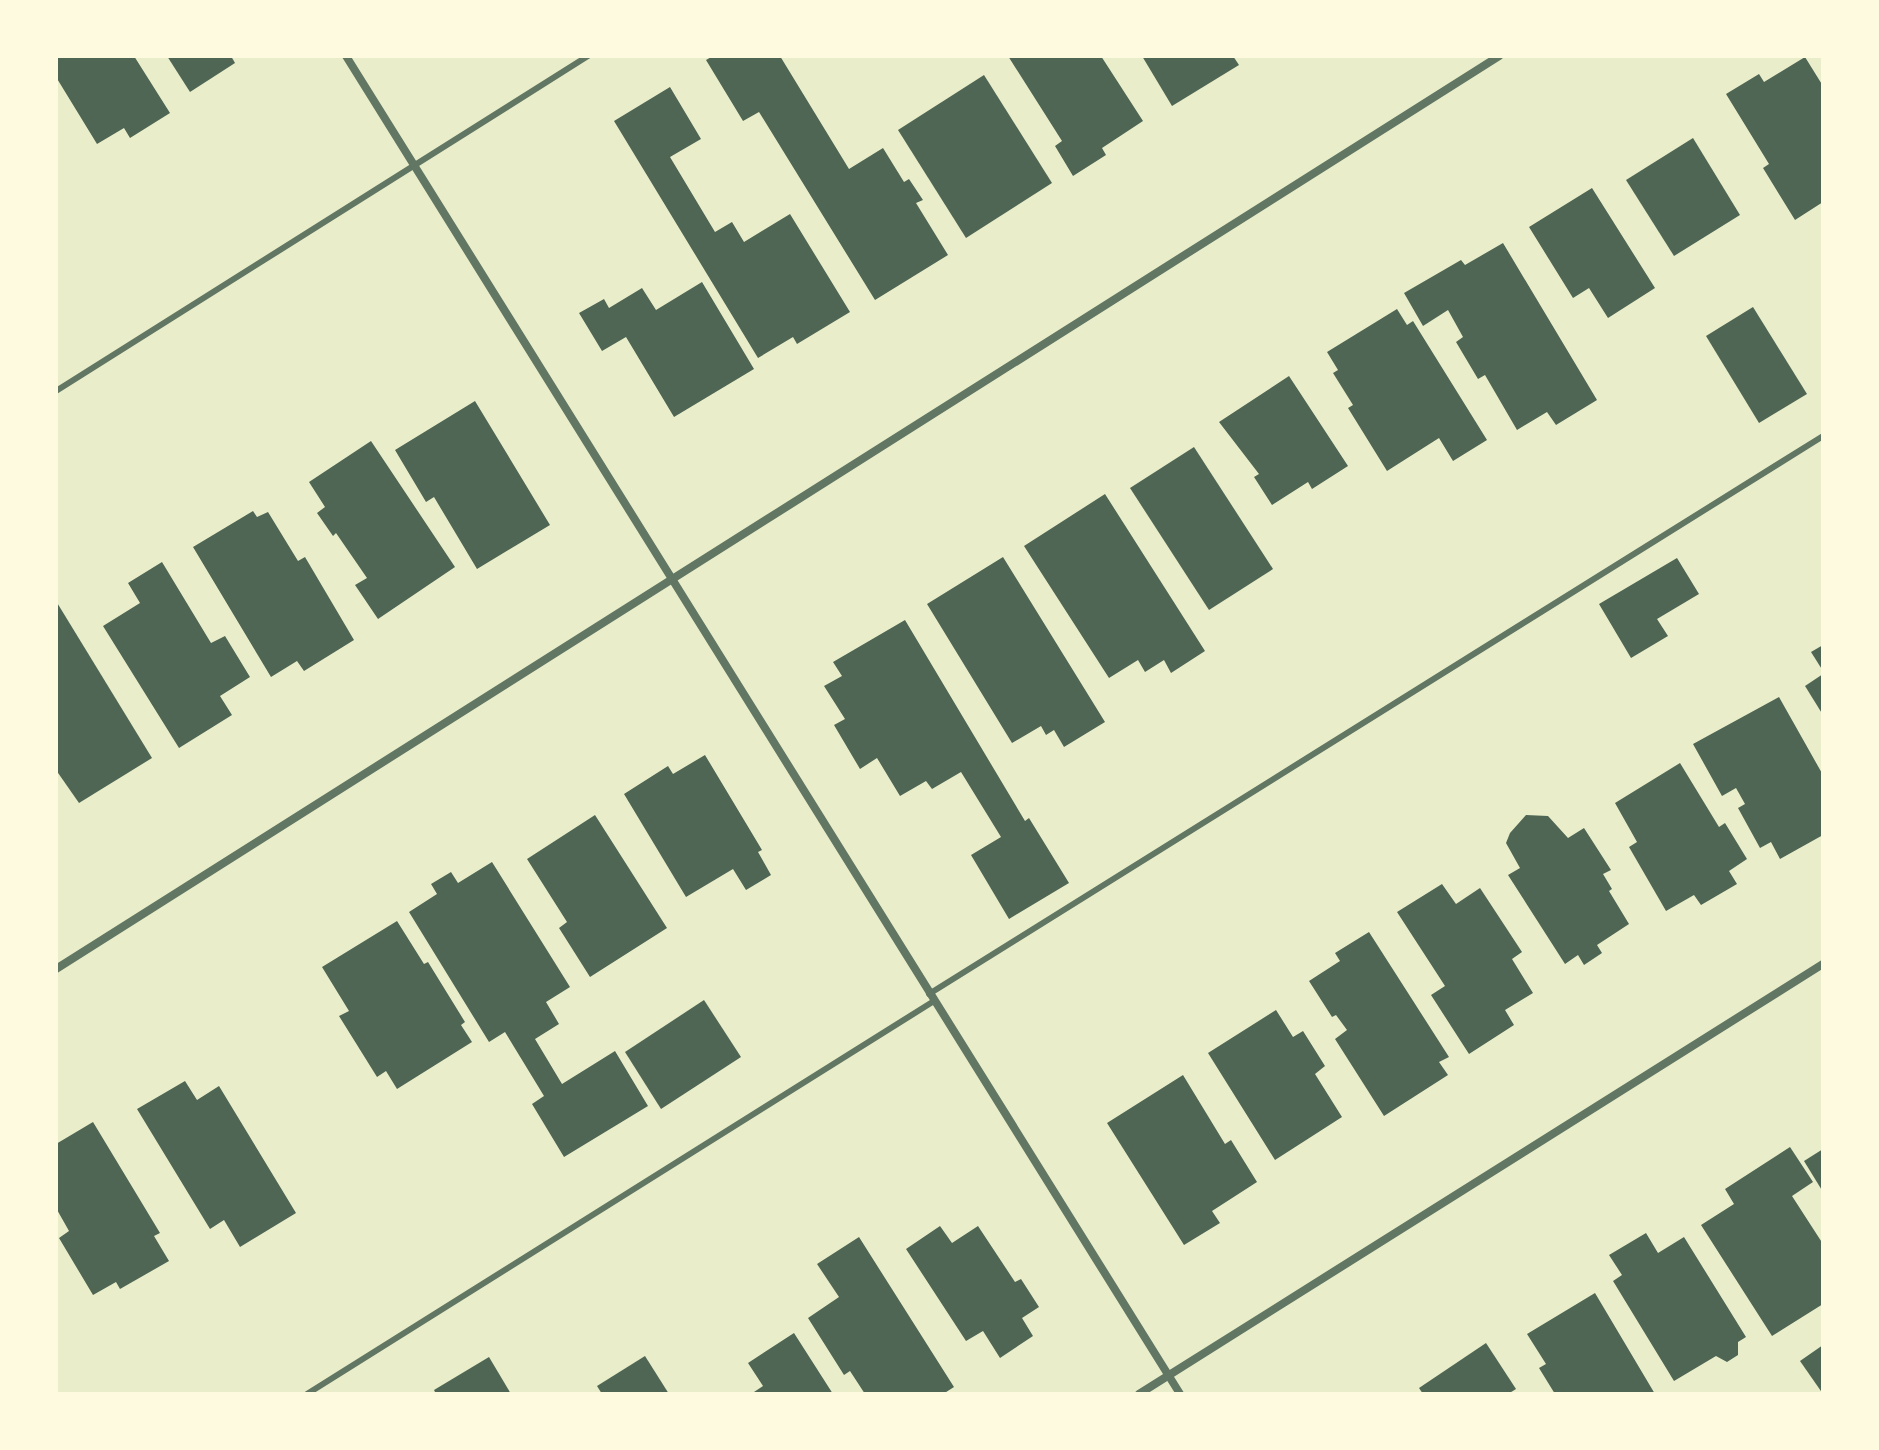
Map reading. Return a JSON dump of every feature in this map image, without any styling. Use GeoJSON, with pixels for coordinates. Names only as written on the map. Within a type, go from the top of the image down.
{"type":"FeatureCollection","features":[{"type":"Feature","properties":{"kind":"street"},"geometry":{"type":"LineString","coordinates":[[346,56],[675,579],[1180,1394]]}},
{"type":"Feature","properties":{"kind":"street"},"geometry":{"type":"LineString","coordinates":[[56,969],[1499,56]]}},
{"type":"Feature","properties":{"kind":"street"},"geometry":{"type":"LineString","coordinates":[[1139,1394],[1823,964]]}},
{"type":"Feature","properties":{"kind":"lane"},"geometry":{"type":"LineString","coordinates":[[56,391],[588,56]]}},
{"type":"Feature","properties":{"kind":"lane"},"geometry":{"type":"LineString","coordinates":[[307,1394],[1823,436]]}},
{"type":"Feature","properties":{"kind":"building"},"geometry":{"type":"Polygon","coordinates":[[[56,56],[134,56],[170,113],[130,138],[124,128],[97,144],[56,77],[56,56]]]}},
{"type":"Feature","properties":{"kind":"building"},"geometry":{"type":"Polygon","coordinates":[[[167,56],[231,56],[235,63],[190,92],[167,56]]]}},
{"type":"Feature","properties":{"kind":"building"},"geometry":{"type":"Polygon","coordinates":[[[713,56],[780,56],[849,169],[883,148],[904,182],[909,179],[923,200],[916,203],[948,255],[875,300],[759,112],[743,121],[706,60],[713,56]]]}},
{"type":"Feature","properties":{"kind":"building"},"geometry":{"type":"Polygon","coordinates":[[[1008,56],[1101,56],[1143,121],[1102,148],[1106,155],[1073,176],[1055,146],[1062,141],[1008,56]]]}},
{"type":"Feature","properties":{"kind":"building"},"geometry":{"type":"Polygon","coordinates":[[[1142,56],[1233,56],[1239,65],[1172,106],[1142,56]]]}},
{"type":"Feature","properties":{"kind":"building"},"geometry":{"type":"Polygon","coordinates":[[[1805,57],[1823,86],[1823,202],[1795,220],[1763,168],[1769,164],[1726,94],[1759,74],[1764,82],[1805,57]]]}},
{"type":"Feature","properties":{"kind":"building"},"geometry":{"type":"Polygon","coordinates":[[[984,75],[1052,183],[966,238],[898,130],[984,75]]]}},
{"type":"Feature","properties":{"kind":"building"},"geometry":{"type":"Polygon","coordinates":[[[670,87],[701,139],[670,157],[715,232],[732,222],[744,242],[790,214],[850,312],[797,344],[793,337],[758,358],[614,121],[670,87]]]}},
{"type":"Feature","properties":{"kind":"building"},"geometry":{"type":"Polygon","coordinates":[[[1693,138],[1740,215],[1674,256],[1626,180],[1693,138]]]}},
{"type":"Feature","properties":{"kind":"building"},"geometry":{"type":"Polygon","coordinates":[[[1592,188],[1655,288],[1608,318],[1589,288],[1573,298],[1529,227],[1592,188]]]}},
{"type":"Feature","properties":{"kind":"building"},"geometry":{"type":"Polygon","coordinates":[[[1503,243],[1597,400],[1556,425],[1547,412],[1517,430],[1485,375],[1478,379],[1456,342],[1463,337],[1448,310],[1423,326],[1404,293],[1461,260],[1465,265],[1503,243]]]}},
{"type":"Feature","properties":{"kind":"building"},"geometry":{"type":"Polygon","coordinates":[[[702,282],[754,369],[674,417],[626,337],[602,351],[579,313],[604,299],[609,308],[642,288],[656,310],[702,282]]]}},
{"type":"Feature","properties":{"kind":"building"},"geometry":{"type":"Polygon","coordinates":[[[1753,307],[1807,394],[1759,423],[1706,336],[1753,307]]]}},
{"type":"Feature","properties":{"kind":"building"},"geometry":{"type":"Polygon","coordinates":[[[1397,309],[1407,325],[1413,321],[1487,440],[1453,461],[1439,438],[1387,471],[1348,408],[1353,405],[1333,373],[1338,370],[1327,352],[1397,309]]]}},
{"type":"Feature","properties":{"kind":"building"},"geometry":{"type":"Polygon","coordinates":[[[1289,376],[1348,466],[1312,489],[1308,482],[1272,505],[1254,477],[1259,474],[1219,422],[1289,376]]]}},
{"type":"Feature","properties":{"kind":"building"},"geometry":{"type":"Polygon","coordinates":[[[475,401],[550,525],[477,569],[434,497],[426,502],[395,450],[475,401]]]}},
{"type":"Feature","properties":{"kind":"building"},"geometry":{"type":"Polygon","coordinates":[[[371,441],[455,567],[378,619],[355,585],[367,578],[336,533],[333,536],[317,513],[325,507],[309,482],[371,441]]]}},
{"type":"Feature","properties":{"kind":"building"},"geometry":{"type":"Polygon","coordinates":[[[1194,447],[1273,569],[1209,610],[1130,488],[1194,447]]]}},
{"type":"Feature","properties":{"kind":"building"},"geometry":{"type":"Polygon","coordinates":[[[1105,494],[1205,651],[1171,673],[1164,660],[1145,672],[1138,660],[1109,678],[1024,546],[1105,494]]]}},
{"type":"Feature","properties":{"kind":"building"},"geometry":{"type":"Polygon","coordinates":[[[253,511],[257,517],[268,512],[298,561],[305,557],[354,640],[304,671],[297,661],[271,677],[193,547],[253,511]]]}},
{"type":"Feature","properties":{"kind":"building"},"geometry":{"type":"Polygon","coordinates":[[[1003,557],[1105,722],[1064,747],[1054,730],[1046,735],[1041,726],[1012,743],[927,604],[1003,557]]]}},
{"type":"Feature","properties":{"kind":"building"},"geometry":{"type":"Polygon","coordinates":[[[1677,558],[1699,594],[1657,619],[1668,636],[1631,658],[1599,604],[1677,558]]]}},
{"type":"Feature","properties":{"kind":"building"},"geometry":{"type":"Polygon","coordinates":[[[162,562],[211,643],[225,636],[250,677],[220,696],[232,715],[179,748],[103,626],[140,603],[128,583],[162,562]]]}},
{"type":"Feature","properties":{"kind":"building"},"geometry":{"type":"Polygon","coordinates":[[[56,601],[152,758],[79,803],[56,770],[56,601]]]}},
{"type":"Feature","properties":{"kind":"building"},"geometry":{"type":"Polygon","coordinates":[[[905,620],[1025,821],[1029,818],[1069,883],[1009,919],[971,855],[1001,837],[961,772],[932,789],[926,781],[900,796],[877,758],[860,769],[834,725],[845,719],[824,686],[842,676],[833,662],[905,620]]]}},
{"type":"Feature","properties":{"kind":"building"},"geometry":{"type":"Polygon","coordinates":[[[1823,645],[1823,671],[1811,652],[1823,645]]]}},
{"type":"Feature","properties":{"kind":"building"},"geometry":{"type":"Polygon","coordinates":[[[1823,674],[1823,715],[1805,686],[1823,674]]]}},
{"type":"Feature","properties":{"kind":"building"},"geometry":{"type":"Polygon","coordinates":[[[1779,697],[1823,775],[1823,835],[1780,859],[1771,842],[1760,848],[1738,808],[1745,804],[1736,788],[1722,796],[1693,744],[1779,697]]]}},
{"type":"Feature","properties":{"kind":"building"},"geometry":{"type":"Polygon","coordinates":[[[705,755],[762,850],[758,852],[771,875],[746,890],[733,869],[686,897],[624,794],[668,766],[673,774],[705,755]]]}},
{"type":"Feature","properties":{"kind":"building"},"geometry":{"type":"Polygon","coordinates":[[[1680,763],[1719,827],[1725,823],[1747,859],[1729,871],[1737,884],[1701,905],[1694,895],[1666,911],[1629,847],[1637,842],[1615,803],[1680,763]]]}},
{"type":"Feature","properties":{"kind":"building"},"geometry":{"type":"Polygon","coordinates":[[[595,815],[667,928],[590,977],[559,928],[567,922],[527,859],[595,815]]]}},
{"type":"Feature","properties":{"kind":"building"},"geometry":{"type":"Polygon","coordinates":[[[1526,815],[1548,816],[1568,838],[1584,828],[1611,870],[1603,874],[1612,889],[1609,891],[1629,924],[1597,945],[1602,953],[1584,965],[1578,955],[1565,964],[1508,875],[1520,868],[1506,843],[1510,833],[1526,815]]]}},
{"type":"Feature","properties":{"kind":"building"},"geometry":{"type":"Polygon","coordinates":[[[492,862],[570,987],[546,1002],[559,1024],[535,1039],[562,1084],[615,1051],[648,1106],[564,1157],[532,1104],[544,1096],[505,1032],[489,1042],[409,912],[437,894],[431,884],[451,872],[458,883],[492,862]]]}},
{"type":"Feature","properties":{"kind":"building"},"geometry":{"type":"Polygon","coordinates":[[[1442,884],[1456,904],[1480,888],[1522,952],[1512,959],[1533,993],[1505,1010],[1514,1025],[1469,1054],[1431,995],[1445,986],[1397,912],[1442,884]]]}},
{"type":"Feature","properties":{"kind":"building"},"geometry":{"type":"Polygon","coordinates":[[[397,921],[424,964],[428,962],[465,1022],[461,1025],[472,1042],[397,1089],[386,1071],[377,1077],[339,1016],[349,1011],[322,967],[397,921]]]}},
{"type":"Feature","properties":{"kind":"building"},"geometry":{"type":"Polygon","coordinates":[[[1369,932],[1449,1057],[1439,1062],[1448,1075],[1384,1116],[1335,1039],[1347,1030],[1336,1015],[1332,1017],[1309,981],[1340,961],[1335,953],[1369,932]]]}},
{"type":"Feature","properties":{"kind":"building"},"geometry":{"type":"Polygon","coordinates":[[[704,1000],[741,1057],[661,1109],[625,1052],[704,1000]]]}},
{"type":"Feature","properties":{"kind":"building"},"geometry":{"type":"Polygon","coordinates":[[[1276,1010],[1293,1037],[1303,1031],[1325,1066],[1315,1074],[1342,1117],[1275,1160],[1208,1053],[1276,1010]]]}},
{"type":"Feature","properties":{"kind":"building"},"geometry":{"type":"Polygon","coordinates":[[[1183,1075],[1225,1144],[1231,1140],[1257,1182],[1212,1211],[1220,1223],[1184,1245],[1107,1123],[1183,1075]]]}},
{"type":"Feature","properties":{"kind":"building"},"geometry":{"type":"Polygon","coordinates":[[[185,1081],[197,1100],[219,1086],[296,1213],[240,1247],[224,1220],[210,1229],[137,1109],[185,1081]]]}},
{"type":"Feature","properties":{"kind":"building"},"geometry":{"type":"Polygon","coordinates":[[[93,1122],[160,1233],[154,1236],[169,1261],[120,1289],[116,1282],[93,1295],[59,1238],[69,1231],[56,1208],[56,1144],[93,1122]]]}},
{"type":"Feature","properties":{"kind":"building"},"geometry":{"type":"Polygon","coordinates":[[[1790,1147],[1813,1182],[1792,1196],[1823,1244],[1823,1304],[1772,1336],[1701,1225],[1734,1204],[1725,1189],[1790,1147]]]}},
{"type":"Feature","properties":{"kind":"building"},"geometry":{"type":"Polygon","coordinates":[[[1823,1149],[1823,1192],[1804,1161],[1823,1149]]]}},
{"type":"Feature","properties":{"kind":"building"},"geometry":{"type":"Polygon","coordinates":[[[940,1226],[952,1243],[978,1226],[1015,1282],[1021,1279],[1039,1307],[1022,1318],[1033,1336],[1000,1358],[983,1331],[966,1341],[906,1249],[940,1226]]]}},
{"type":"Feature","properties":{"kind":"building"},"geometry":{"type":"Polygon","coordinates":[[[1646,1233],[1658,1253],[1684,1237],[1746,1337],[1738,1342],[1738,1355],[1727,1362],[1716,1356],[1674,1381],[1613,1281],[1622,1275],[1609,1255],[1646,1233]]]}},
{"type":"Feature","properties":{"kind":"building"},"geometry":{"type":"Polygon","coordinates":[[[859,1237],[954,1387],[943,1394],[865,1394],[850,1371],[844,1375],[808,1318],[839,1297],[817,1264],[859,1237]]]}},
{"type":"Feature","properties":{"kind":"building"},"geometry":{"type":"Polygon","coordinates":[[[1595,1293],[1655,1394],[1555,1394],[1539,1368],[1546,1364],[1527,1334],[1595,1293]]]}},
{"type":"Feature","properties":{"kind":"building"},"geometry":{"type":"Polygon","coordinates":[[[794,1333],[833,1394],[751,1394],[763,1386],[748,1363],[794,1333]]]}},
{"type":"Feature","properties":{"kind":"building"},"geometry":{"type":"Polygon","coordinates":[[[1486,1343],[1516,1389],[1508,1394],[1423,1394],[1419,1388],[1486,1343]]]}},
{"type":"Feature","properties":{"kind":"building"},"geometry":{"type":"Polygon","coordinates":[[[1823,1345],[1823,1394],[1800,1361],[1823,1345]]]}},
{"type":"Feature","properties":{"kind":"building"},"geometry":{"type":"Polygon","coordinates":[[[645,1356],[669,1394],[602,1394],[597,1386],[645,1356]]]}},
{"type":"Feature","properties":{"kind":"building"},"geometry":{"type":"Polygon","coordinates":[[[489,1357],[511,1394],[436,1394],[434,1390],[489,1357]]]}}]}
